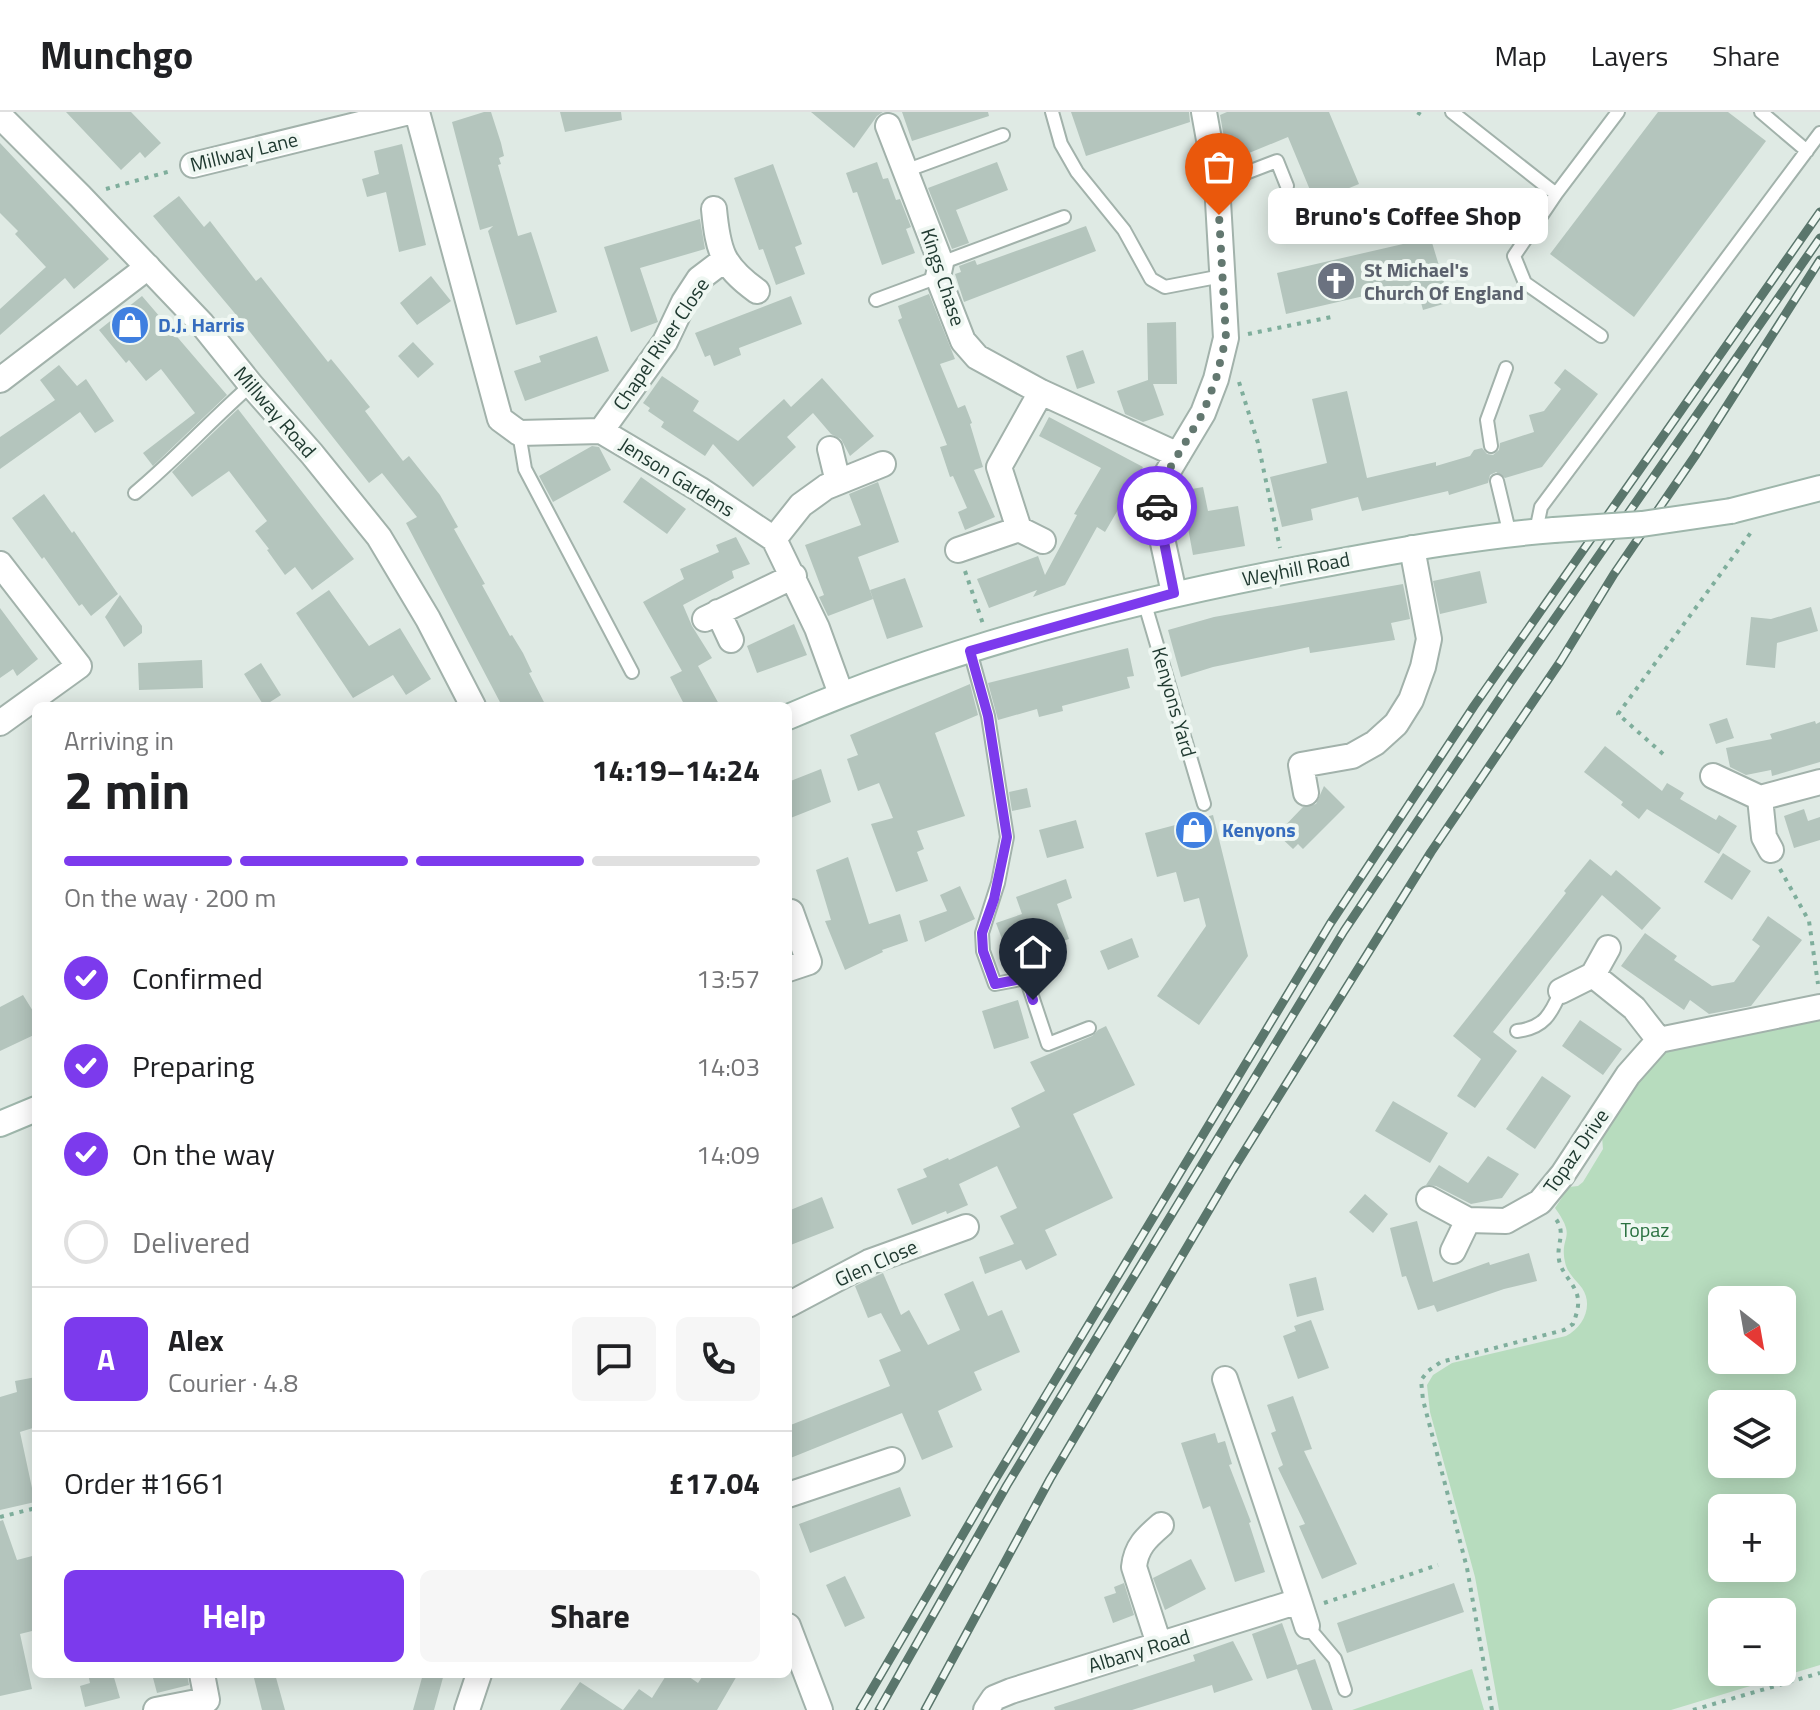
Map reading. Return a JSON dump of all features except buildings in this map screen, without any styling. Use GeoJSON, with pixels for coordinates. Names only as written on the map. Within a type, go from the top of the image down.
{"type":"FeatureCollection","features":[{"type":"Feature","properties":{"kind":"street","name":"Millway Lane"},"geometry":{"type":"LineString","coordinates":[[193,165],[409,112]]}},
{"type":"Feature","properties":{"kind":"street"},"geometry":{"type":"LineString","coordinates":[[417,112],[500,419],[519,433]]}},
{"type":"Feature","properties":{"kind":"street"},"geometry":{"type":"LineString","coordinates":[[1174,593],[1156,511],[1158,488],[1203,413],[1216,379],[1226,338],[1217,184],[1204,112]]}},
{"type":"Feature","properties":{"kind":"street","name":"Millway Road"},"geometry":{"type":"LineString","coordinates":[[0,116],[202,324],[379,537],[428,619],[471,702]]}},
{"type":"Feature","properties":{"kind":"street","name":"Kings Chase"},"geometry":{"type":"LineString","coordinates":[[888,126],[963,341],[977,357],[1041,392],[1178,455]]}},
{"type":"Feature","properties":{"kind":"street","name":"Chapel River Close"},"geometry":{"type":"LineString","coordinates":[[714,209],[717,243],[724,260],[736,276],[757,291]]}},
{"type":"Feature","properties":{"kind":"street","name":"Chapel River Close"},"geometry":{"type":"LineString","coordinates":[[601,431],[665,342],[699,279],[724,260]]}},
{"type":"Feature","properties":{"kind":"street"},"geometry":{"type":"LineString","coordinates":[[0,380],[148,267]]}},
{"type":"Feature","properties":{"kind":"street"},"geometry":{"type":"LineString","coordinates":[[1041,392],[999,467],[1019,529],[1043,541]]}},
{"type":"Feature","properties":{"kind":"street","name":"Jenson Gardens"},"geometry":{"type":"LineString","coordinates":[[519,433],[601,431],[699,489],[774,539],[794,576],[841,694]]}},
{"type":"Feature","properties":{"kind":"street"},"geometry":{"type":"LineString","coordinates":[[830,449],[838,482]]}},
{"type":"Feature","properties":{"kind":"street"},"geometry":{"type":"LineString","coordinates":[[774,539],[801,505],[826,487],[883,464]]}},
{"type":"Feature","properties":{"kind":"street","name":"Weyhill Road"},"geometry":{"type":"LineString","coordinates":[[792,715],[841,694],[981,648],[1174,593],[1412,548],[1545,530],[1642,524],[1731,511],[1820,488]]}},
{"type":"Feature","properties":{"kind":"street"},"geometry":{"type":"LineString","coordinates":[[958,550],[1019,529]]}},
{"type":"Feature","properties":{"kind":"street"},"geometry":{"type":"LineString","coordinates":[[1306,793],[1301,765],[1352,756],[1375,743],[1396,724],[1411,700],[1429,639],[1412,548]]}},
{"type":"Feature","properties":{"kind":"street"},"geometry":{"type":"LineString","coordinates":[[0,564],[87,660],[0,723]]}},
{"type":"Feature","properties":{"kind":"street"},"geometry":{"type":"LineString","coordinates":[[731,640],[711,615],[794,576]]}},
{"type":"Feature","properties":{"kind":"street"},"geometry":{"type":"LineString","coordinates":[[1713,776],[1760,798],[1820,782]]}},
{"type":"Feature","properties":{"kind":"street"},"geometry":{"type":"LineString","coordinates":[[1760,798],[1764,837],[1771,850]]}},
{"type":"Feature","properties":{"kind":"street"},"geometry":{"type":"LineString","coordinates":[[792,915],[809,962],[792,968]]}},
{"type":"Feature","properties":{"kind":"street"},"geometry":{"type":"LineString","coordinates":[[1561,991],[1593,975],[1608,948]]}},
{"type":"Feature","properties":{"kind":"street"},"geometry":{"type":"LineString","coordinates":[[1593,975],[1634,1008],[1659,1040],[1820,1007]]}},
{"type":"Feature","properties":{"kind":"street","name":"Topaz Drive"},"geometry":{"type":"LineString","coordinates":[[1429,1199],[1468,1220],[1506,1221],[1540,1202],[1563,1174],[1628,1075],[1659,1040]]}},
{"type":"Feature","properties":{"kind":"street"},"geometry":{"type":"LineString","coordinates":[[0,1124],[32,1115]]}},
{"type":"Feature","properties":{"kind":"street"},"geometry":{"type":"LineString","coordinates":[[1453,1251],[1468,1220]]}},
{"type":"Feature","properties":{"kind":"street","name":"Glen Close"},"geometry":{"type":"LineString","coordinates":[[792,1303],[869,1262],[966,1227]]}},
{"type":"Feature","properties":{"kind":"street"},"geometry":{"type":"LineString","coordinates":[[1225,1379],[1303,1612]]}},
{"type":"Feature","properties":{"kind":"street"},"geometry":{"type":"LineString","coordinates":[[792,1494],[892,1462]]}},
{"type":"Feature","properties":{"kind":"street"},"geometry":{"type":"LineString","coordinates":[[1159,1644],[1134,1567],[1135,1555],[1144,1539],[1161,1525]]}},
{"type":"Feature","properties":{"kind":"street","name":"Albany Road"},"geometry":{"type":"LineString","coordinates":[[986,1710],[994,1698],[1011,1691],[1159,1644],[1303,1612]]}},
{"type":"Feature","properties":{"kind":"street"},"geometry":{"type":"LineString","coordinates":[[792,1636],[820,1710]]}},
{"type":"Feature","properties":{"kind":"street"},"geometry":{"type":"LineString","coordinates":[[156,1710],[207,1700],[203,1678]]}},
{"type":"Feature","properties":{"kind":"street"},"geometry":{"type":"LineString","coordinates":[[467,1710],[478,1678]]}},
{"type":"Feature","properties":{"kind":"lane"},"geometry":{"type":"LineString","coordinates":[[1052,112],[1061,144],[1077,172],[1124,230],[1151,279],[1165,287],[1222,276]]}},
{"type":"Feature","properties":{"kind":"lane"},"geometry":{"type":"LineString","coordinates":[[1452,112],[1556,194]]}},
{"type":"Feature","properties":{"kind":"lane"},"geometry":{"type":"LineString","coordinates":[[1601,336],[1525,283],[1514,256],[1618,112]]}},
{"type":"Feature","properties":{"kind":"lane"},"geometry":{"type":"LineString","coordinates":[[1761,112],[1807,151]]}},
{"type":"Feature","properties":{"kind":"lane"},"geometry":{"type":"LineString","coordinates":[[1545,530],[1541,507],[1820,133]]}},
{"type":"Feature","properties":{"kind":"lane"},"geometry":{"type":"LineString","coordinates":[[905,171],[1003,135]]}},
{"type":"Feature","properties":{"kind":"lane"},"geometry":{"type":"LineString","coordinates":[[1217,184],[1277,161],[1287,186]]}},
{"type":"Feature","properties":{"kind":"lane"},"geometry":{"type":"LineString","coordinates":[[876,300],[1064,217]]}},
{"type":"Feature","properties":{"kind":"lane"},"geometry":{"type":"LineString","coordinates":[[1491,446],[1487,420],[1506,368]]}},
{"type":"Feature","properties":{"kind":"lane"},"geometry":{"type":"LineString","coordinates":[[135,493],[172,463],[205,425],[251,385]]}},
{"type":"Feature","properties":{"kind":"lane"},"geometry":{"type":"LineString","coordinates":[[519,433],[525,469],[632,672]]}},
{"type":"Feature","properties":{"kind":"lane"},"geometry":{"type":"LineString","coordinates":[[1497,481],[1510,535]]}},
{"type":"Feature","properties":{"kind":"lane","name":"Kenyons Yard"},"geometry":{"type":"LineString","coordinates":[[1144,601],[1204,804]]}},
{"type":"Feature","properties":{"kind":"lane"},"geometry":{"type":"LineString","coordinates":[[981,648],[1007,837],[982,933],[983,951],[995,984],[1026,978],[1048,1044],[1089,1028]]}},
{"type":"Feature","properties":{"kind":"lane"},"geometry":{"type":"LineString","coordinates":[[1517,1031],[1539,1026],[1551,1014],[1561,991]]}},
{"type":"Feature","properties":{"kind":"lane"},"geometry":{"type":"LineString","coordinates":[[1303,1612],[1335,1659],[1345,1690]]}},
{"type":"Feature","properties":{"kind":"path","name":"Millway Lane"},"geometry":{"type":"LineString","coordinates":[[80,196],[193,165]]}},
{"type":"Feature","properties":{"kind":"path"},"geometry":{"type":"LineString","coordinates":[[1284,571],[1258,443],[1226,338],[1336,316]]}},
{"type":"Feature","properties":{"kind":"path"},"geometry":{"type":"LineString","coordinates":[[1663,754],[1618,714],[1758,523],[1783,498]]}},
{"type":"Feature","properties":{"kind":"path"},"geometry":{"type":"LineString","coordinates":[[958,550],[981,648]]}},
{"type":"Feature","properties":{"kind":"path"},"geometry":{"type":"LineString","coordinates":[[1771,850],[1809,921],[1820,994]]}},
{"type":"Feature","properties":{"kind":"path"},"geometry":{"type":"LineString","coordinates":[[1492,1710],[1467,1568],[1423,1400],[1421,1380],[1441,1362],[1564,1330],[1573,1324],[1579,1302],[1558,1258],[1562,1230],[1558,1221],[1540,1202]]}},
{"type":"Feature","properties":{"kind":"path"},"geometry":{"type":"LineString","coordinates":[[0,1517],[32,1509]]}},
{"type":"Feature","properties":{"kind":"path"},"geometry":{"type":"LineString","coordinates":[[1303,1612],[1438,1565]]}},
{"type":"Feature","properties":{"kind":"path"},"geometry":{"type":"LineString","coordinates":[[1693,1710],[1820,1673]]}},
{"type":"Feature","properties":{"kind":"green space","name":"Topaz"},"geometry":{"type":"Polygon","coordinates":[[[1820,1016],[1820,1665],[1796,1672],[1796,1598],[1708,1598],[1708,1686],[1750,1686],[1671,1710],[1499,1710],[1475,1577],[1430,1412],[1427,1385],[1433,1375],[1452,1363],[1566,1336],[1582,1322],[1587,1302],[1582,1288],[1566,1266],[1567,1232],[1555,1208],[1569,1187],[1583,1182],[1603,1149],[1601,1125],[1665,1051],[1683,1043],[1820,1016]]]}},
{"type":"Feature","properties":{"kind":"green space"},"geometry":{"type":"Polygon","coordinates":[[[1472,1669],[1484,1710],[1352,1710],[1472,1669]]]}},
{"type":"Feature","properties":{"kind":"railway"},"geometry":{"type":"LineString","coordinates":[[860,1710],[1330,924],[1474,706],[1820,212]]}},
{"type":"Feature","properties":{"kind":"railway"},"geometry":{"type":"LineString","coordinates":[[879,1710],[1007,1485],[1344,931],[1510,683],[1820,238]]}},
{"type":"Feature","properties":{"kind":"railway"},"geometry":{"type":"LineString","coordinates":[[925,1710],[1050,1479],[1232,1171],[1431,852],[1560,662],[1614,574],[1695,456],[1820,260]]}},
{"type":"Feature","properties":{"kind":"way so far"},"geometry":{"type":"LineString","coordinates":[[1157,506],[1158,488],[1203,413],[1216,379],[1226,338],[1219,215]]}},
{"type":"Feature","properties":{"kind":"place","name":"Bruno's Coffee Shop"},"geometry":{"type":"Point","coordinates":[1219,215]}},
{"type":"Feature","properties":{"kind":"place","name":"St Michael's Church Of England"},"geometry":{"type":"Point","coordinates":[1336,281]}},
{"type":"Feature","properties":{"kind":"place","name":"D.J. Harris"},"geometry":{"type":"Point","coordinates":[130,325]}},
{"type":"Feature","properties":{"kind":"place","name":"Kenyons"},"geometry":{"type":"Point","coordinates":[1194,830]}},
{"type":"Feature","properties":{"kind":"route"},"geometry":{"type":"LineString","coordinates":[[1033,1000],[1026,978],[995,984],[983,951],[982,933],[994,899],[1007,837],[988,716],[970,651],[1174,593],[1157,506]]}}]}
